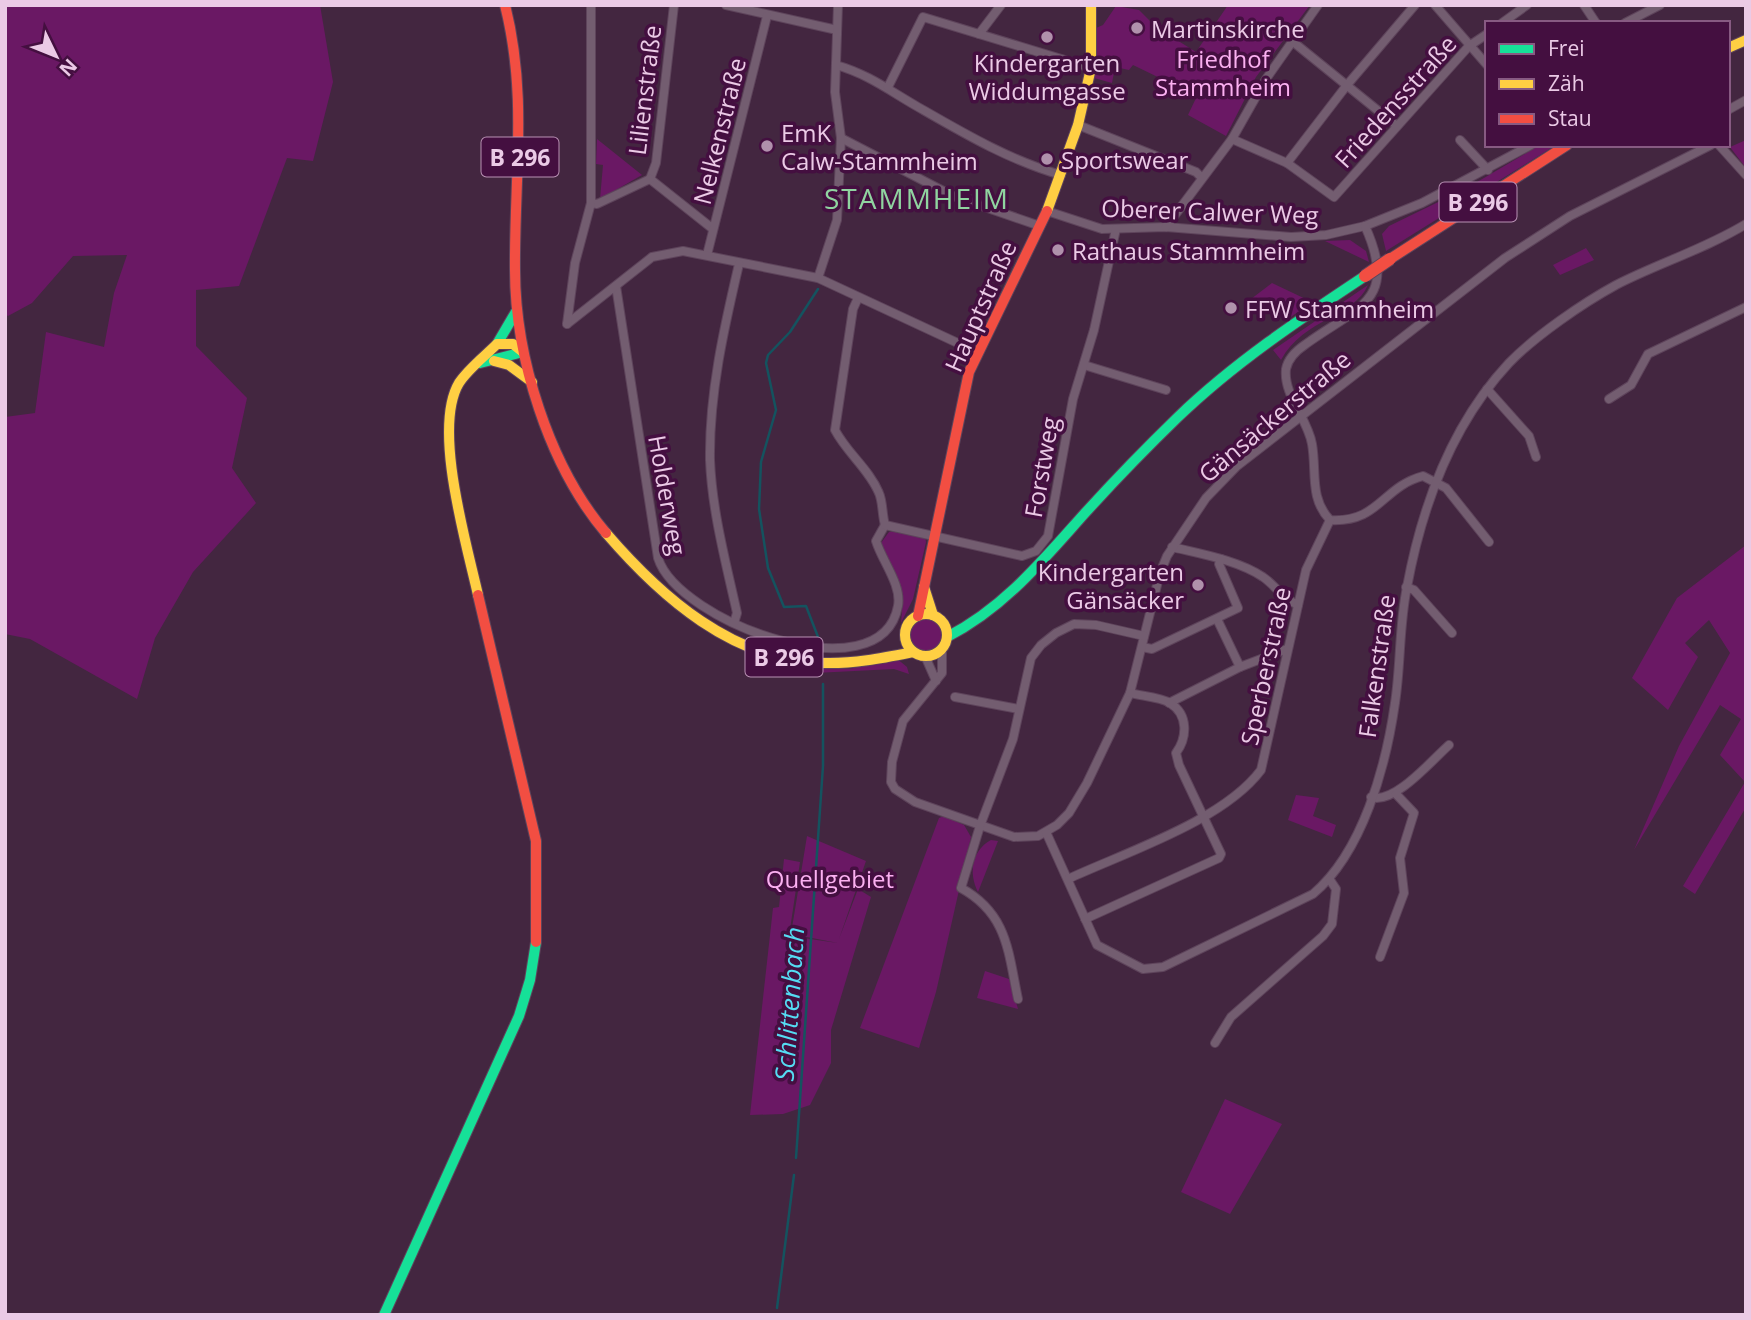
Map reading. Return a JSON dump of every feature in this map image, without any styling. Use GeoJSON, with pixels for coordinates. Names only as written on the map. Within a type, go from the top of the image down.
{"type":"FeatureCollection","features":[{"type":"Feature","properties":{"kind":"street","name":"B 296"},"geometry":{"type":"LineString","coordinates":[[505,5],[510,20],[522,100],[515,244],[517,310],[523,352],[559,454],[583,499],[614,542],[674,604],[704,625],[763,652],[821,663],[870,661],[919,654],[975,620],[1008,596],[1130,466],[1198,399],[1260,348],[1390,259],[1564,147]]}},
{"type":"Feature","properties":{"kind":"street"},"geometry":{"type":"LineString","coordinates":[[510,20],[513,5]]}},
{"type":"Feature","properties":{"kind":"street"},"geometry":{"type":"LineString","coordinates":[[591,5],[591,203],[575,263],[567,324],[652,257],[683,251],[818,278],[977,352]]}},
{"type":"Feature","properties":{"kind":"street","name":"Lilienstraße"},"geometry":{"type":"LineString","coordinates":[[650,179],[656,163],[674,5]]}},
{"type":"Feature","properties":{"kind":"street"},"geometry":{"type":"LineString","coordinates":[[726,5],[837,30]]}},
{"type":"Feature","properties":{"kind":"street"},"geometry":{"type":"LineString","coordinates":[[818,278],[837,220],[841,138],[835,92],[838,5]]}},
{"type":"Feature","properties":{"kind":"street"},"geometry":{"type":"LineString","coordinates":[[979,34],[1001,5]]}},
{"type":"Feature","properties":{"kind":"street","name":"Hauptstraße"},"geometry":{"type":"LineString","coordinates":[[918,616],[958,418],[977,352],[1040,226],[1078,125],[1091,68],[1091,5]]}},
{"type":"Feature","properties":{"kind":"street"},"geometry":{"type":"LineString","coordinates":[[1166,227],[1232,139],[1292,41],[1318,5]]}},
{"type":"Feature","properties":{"kind":"street"},"geometry":{"type":"LineString","coordinates":[[1232,139],[1287,163],[1347,85],[1415,5]]}},
{"type":"Feature","properties":{"kind":"street"},"geometry":{"type":"LineString","coordinates":[[1435,5],[1485,63]]}},
{"type":"Feature","properties":{"kind":"street"},"geometry":{"type":"LineString","coordinates":[[1505,21],[1527,5]]}},
{"type":"Feature","properties":{"kind":"street"},"geometry":{"type":"LineString","coordinates":[[1584,5],[1595,21]]}},
{"type":"Feature","properties":{"kind":"street"},"geometry":{"type":"LineString","coordinates":[[1629,21],[1660,5]]}},
{"type":"Feature","properties":{"kind":"street","name":"Nelkenstraße"},"geometry":{"type":"LineString","coordinates":[[707,255],[768,16]]}},
{"type":"Feature","properties":{"kind":"street"},"geometry":{"type":"LineString","coordinates":[[888,87],[923,17],[1091,68]]}},
{"type":"Feature","properties":{"kind":"street","name":"Friedensstraße"},"geometry":{"type":"LineString","coordinates":[[1287,163],[1334,197],[1469,46],[1485,34]]}},
{"type":"Feature","properties":{"kind":"street"},"geometry":{"type":"LineString","coordinates":[[1730,47],[1746,40]]}},
{"type":"Feature","properties":{"kind":"street"},"geometry":{"type":"LineString","coordinates":[[1292,41],[1397,126]]}},
{"type":"Feature","properties":{"kind":"street"},"geometry":{"type":"LineString","coordinates":[[836,65],[864,73],[1018,162],[1061,175]]}},
{"type":"Feature","properties":{"kind":"street"},"geometry":{"type":"LineString","coordinates":[[1730,109],[1746,100]]}},
{"type":"Feature","properties":{"kind":"street"},"geometry":{"type":"LineString","coordinates":[[1078,125],[1196,172],[1202,178]]}},
{"type":"Feature","properties":{"kind":"street"},"geometry":{"type":"LineString","coordinates":[[841,138],[953,196],[1040,226]]}},
{"type":"Feature","properties":{"kind":"street"},"geometry":{"type":"LineString","coordinates":[[1461,140],[1488,170]]}},
{"type":"Feature","properties":{"kind":"street","name":"Oberer Calwer Weg"},"geometry":{"type":"LineString","coordinates":[[1046,211],[1091,227],[1166,227],[1291,237],[1326,235],[1365,226],[1422,203],[1528,147]]}},
{"type":"Feature","properties":{"kind":"street","name":"Gänsäckerstraße"},"geometry":{"type":"LineString","coordinates":[[1046,832],[1069,813],[1130,693],[1160,573],[1172,547],[1206,498],[1237,466],[1301,415],[1456,295],[1550,229],[1707,147]]}},
{"type":"Feature","properties":{"kind":"street"},"geometry":{"type":"LineString","coordinates":[[1721,147],[1746,175]]}},
{"type":"Feature","properties":{"kind":"street"},"geometry":{"type":"LineString","coordinates":[[591,203],[597,204],[650,179],[713,229]]}},
{"type":"Feature","properties":{"kind":"street","name":"Falkenstraße"},"geometry":{"type":"LineString","coordinates":[[1046,832],[1097,945],[1143,969],[1163,967],[1313,894],[1329,880],[1345,859],[1371,797],[1395,700],[1406,587],[1436,480],[1466,420],[1487,389],[1523,350],[1615,286],[1746,224]]}},
{"type":"Feature","properties":{"kind":"street"},"geometry":{"type":"LineString","coordinates":[[1365,226],[1377,258],[1375,291],[1359,310],[1291,357],[1286,366],[1286,378],[1311,434],[1316,500],[1330,520],[1348,521],[1363,517],[1411,480],[1423,476],[1436,480],[1489,542]]}},
{"type":"Feature","properties":{"kind":"street","name":"Forstweg"},"geometry":{"type":"LineString","coordinates":[[885,526],[1021,556],[1036,551],[1048,536],[1054,516],[1073,399],[1084,365],[1116,229]]}},
{"type":"Feature","properties":{"kind":"street"},"geometry":{"type":"LineString","coordinates":[[734,623],[737,613],[719,529],[710,461],[713,397],[739,264]]}},
{"type":"Feature","properties":{"kind":"street","name":"Holderweg"},"geometry":{"type":"LineString","coordinates":[[616,286],[651,525],[660,566],[683,594],[734,623],[767,638],[795,645],[843,648],[874,639],[895,615],[899,604],[897,590],[876,541],[885,526]]}},
{"type":"Feature","properties":{"kind":"street"},"geometry":{"type":"LineString","coordinates":[[858,298],[849,333],[835,430],[842,443],[871,477],[881,496],[885,526]]}},
{"type":"Feature","properties":{"kind":"street"},"geometry":{"type":"LineString","coordinates":[[1609,398],[1630,385],[1648,354],[1746,307]]}},
{"type":"Feature","properties":{"kind":"street"},"geometry":{"type":"LineString","coordinates":[[384,1315],[519,1016],[530,980],[538,932],[536,841],[466,542],[450,459],[449,422],[456,392],[468,373],[498,344],[517,310]]}},
{"type":"Feature","properties":{"kind":"street"},"geometry":{"type":"LineString","coordinates":[[498,344],[513,344],[523,352]]}},
{"type":"Feature","properties":{"kind":"street"},"geometry":{"type":"LineString","coordinates":[[480,363],[523,352]]}},
{"type":"Feature","properties":{"kind":"street"},"geometry":{"type":"LineString","coordinates":[[494,361],[509,365],[532,382]]}},
{"type":"Feature","properties":{"kind":"street"},"geometry":{"type":"LineString","coordinates":[[1084,365],[1166,390]]}},
{"type":"Feature","properties":{"kind":"street"},"geometry":{"type":"LineString","coordinates":[[1487,389],[1530,436],[1536,457]]}},
{"type":"Feature","properties":{"kind":"street","name":"Sperberstraße"},"geometry":{"type":"LineString","coordinates":[[1068,879],[1204,817],[1248,788],[1261,770],[1268,752],[1287,649],[1306,570],[1330,520]]}},
{"type":"Feature","properties":{"kind":"street"},"geometry":{"type":"LineString","coordinates":[[1172,547],[1221,559],[1263,577],[1287,600],[1298,605]]}},
{"type":"Feature","properties":{"kind":"street"},"geometry":{"type":"LineString","coordinates":[[1142,647],[1152,649],[1238,608],[1219,565],[1221,559]]}},
{"type":"Feature","properties":{"kind":"street","name":"Hauptstraße"},"geometry":{"type":"LineString","coordinates":[[924,587],[933,615]]}},
{"type":"Feature","properties":{"kind":"street"},"geometry":{"type":"LineString","coordinates":[[1406,587],[1414,590],[1452,633]]}},
{"type":"Feature","properties":{"kind":"street"},"geometry":{"type":"LineString","coordinates":[[936,681],[906,639],[908,625],[918,616],[933,615],[945,637],[943,673],[903,721],[892,762],[891,782],[900,793],[915,802],[980,826],[1023,838],[1046,832]]}},
{"type":"Feature","properties":{"kind":"street"},"geometry":{"type":"LineString","coordinates":[[1217,618],[1240,667]]}},
{"type":"Feature","properties":{"kind":"street"},"geometry":{"type":"LineString","coordinates":[[1018,999],[1004,929],[995,917],[961,888],[980,826],[1013,739],[1031,658],[1056,632],[1074,624],[1096,625],[1144,636]]}},
{"type":"Feature","properties":{"kind":"street","name":"B 296"},"geometry":{"type":"LineString","coordinates":[[870,661],[906,639]]}},
{"type":"Feature","properties":{"kind":"street"},"geometry":{"type":"LineString","coordinates":[[1130,693],[1170,702],[1240,667],[1280,649],[1287,649]]}},
{"type":"Feature","properties":{"kind":"street"},"geometry":{"type":"LineString","coordinates":[[955,697],[1019,709]]}},
{"type":"Feature","properties":{"kind":"street"},"geometry":{"type":"LineString","coordinates":[[1085,919],[1219,858],[1220,850],[1175,753],[1184,743],[1186,732],[1180,715],[1170,702]]}},
{"type":"Feature","properties":{"kind":"street"},"geometry":{"type":"LineString","coordinates":[[1371,797],[1379,800],[1396,794],[1449,746]]}},
{"type":"Feature","properties":{"kind":"street"},"geometry":{"type":"LineString","coordinates":[[1380,957],[1404,893],[1400,858],[1414,813],[1396,794]]}},
{"type":"Feature","properties":{"kind":"street"},"geometry":{"type":"LineString","coordinates":[[1215,1043],[1231,1017],[1323,936],[1332,923],[1336,889],[1329,880]]}},
{"type":"Feature","properties":{"kind":"green space"},"geometry":{"type":"Polygon","coordinates":[[[5,5],[320,5],[333,82],[313,161],[287,158],[239,286],[196,290],[196,346],[247,398],[232,468],[256,503],[193,572],[155,638],[137,699],[30,639],[5,634],[5,417],[35,413],[46,332],[104,347],[114,293],[127,255],[73,256],[32,303],[8,316],[5,314],[5,5]]]}},
{"type":"Feature","properties":{"kind":"green space","name":"Friedhof Stammheim"},"geometry":{"type":"Polygon","coordinates":[[[1228,5],[1310,5],[1256,77],[1226,136],[1188,115],[1197,96],[1133,65],[1129,70],[1115,67],[1112,83],[1094,78],[1096,28],[1103,25],[1116,6],[1139,10],[1156,27],[1196,52],[1228,5]]]}},
{"type":"Feature","properties":{"kind":"green space"},"geometry":{"type":"Polygon","coordinates":[[[597,139],[642,175],[600,199],[603,165],[596,164],[597,139]]]}},
{"type":"Feature","properties":{"kind":"green space"},"geometry":{"type":"Polygon","coordinates":[[[1746,140],[1746,168],[1730,147],[1746,140]]]}},
{"type":"Feature","properties":{"kind":"green space"},"geometry":{"type":"Polygon","coordinates":[[[1537,147],[1553,147],[1386,251],[1382,234],[1389,226],[1467,188],[1537,147]]]}},
{"type":"Feature","properties":{"kind":"green space"},"geometry":{"type":"Polygon","coordinates":[[[1350,240],[1366,251],[1369,262],[1325,241],[1350,240]]]}},
{"type":"Feature","properties":{"kind":"green space"},"geometry":{"type":"Polygon","coordinates":[[[1586,248],[1594,260],[1560,275],[1553,265],[1586,248]]]}},
{"type":"Feature","properties":{"kind":"green space"},"geometry":{"type":"Polygon","coordinates":[[[1272,283],[1312,302],[1288,319],[1251,299],[1272,283]]]}},
{"type":"Feature","properties":{"kind":"green space"},"geometry":{"type":"Polygon","coordinates":[[[1368,285],[1352,304],[1302,335],[1281,360],[1273,350],[1368,285]]]}},
{"type":"Feature","properties":{"kind":"green space"},"geometry":{"type":"Polygon","coordinates":[[[889,532],[925,537],[926,542],[913,599],[901,623],[903,597],[881,543],[889,532]]]}},
{"type":"Feature","properties":{"kind":"green space"},"geometry":{"type":"Polygon","coordinates":[[[1746,545],[1746,807],[1695,894],[1683,886],[1745,782],[1720,755],[1741,719],[1720,705],[1634,850],[1679,746],[1730,653],[1709,620],[1685,643],[1698,657],[1668,710],[1632,678],[1677,598],[1746,545]]]}},
{"type":"Feature","properties":{"kind":"green space"},"geometry":{"type":"Polygon","coordinates":[[[926,619],[937,624],[942,635],[937,646],[926,651],[915,646],[910,635],[915,624],[926,619]]]}},
{"type":"Feature","properties":{"kind":"green space"},"geometry":{"type":"Polygon","coordinates":[[[896,658],[907,667],[909,674],[894,669],[815,673],[815,667],[849,669],[896,658]]]}},
{"type":"Feature","properties":{"kind":"green space"},"geometry":{"type":"Polygon","coordinates":[[[1296,795],[1319,798],[1313,816],[1336,825],[1332,837],[1288,820],[1296,795]]]}},
{"type":"Feature","properties":{"kind":"green space"},"geometry":{"type":"Polygon","coordinates":[[[944,816],[964,825],[971,837],[936,992],[919,1048],[860,1028],[939,818],[944,816]]]}},
{"type":"Feature","properties":{"kind":"green space","name":"Quellgebiet"},"geometry":{"type":"Polygon","coordinates":[[[807,836],[866,861],[839,939],[858,889],[871,897],[831,1030],[831,1063],[810,1105],[783,1114],[750,1115],[773,908],[779,907],[784,859],[800,862],[789,936],[838,943],[791,934],[807,836]]]}},
{"type":"Feature","properties":{"kind":"green space"},"geometry":{"type":"Polygon","coordinates":[[[991,840],[998,841],[978,892],[973,877],[974,863],[980,850],[991,840]]]}},
{"type":"Feature","properties":{"kind":"green space"},"geometry":{"type":"Polygon","coordinates":[[[985,971],[1009,979],[1018,1009],[977,998],[985,971]]]}},
{"type":"Feature","properties":{"kind":"green space"},"geometry":{"type":"Polygon","coordinates":[[[1225,1099],[1282,1124],[1230,1214],[1181,1192],[1225,1099]]]}},
{"type":"Feature","properties":{"kind":"waterway","name":"Schlittenbach"},"geometry":{"type":"LineString","coordinates":[[818,289],[790,332],[768,355],[766,363],[776,410],[761,462],[759,509],[768,568],[784,607],[806,606],[820,642]]}},
{"type":"Feature","properties":{"kind":"waterway","name":"Schlittenbach"},"geometry":{"type":"LineString","coordinates":[[796,1158],[823,766],[823,684]]}},
{"type":"Feature","properties":{"kind":"waterway","name":"Schlittenbach"},"geometry":{"type":"LineString","coordinates":[[777,1308],[794,1175]]}},
{"type":"Feature","properties":{"kind":"traffic: fast"},"geometry":{"type":"LineString","coordinates":[[947,637],[987,612],[1022,582],[1131,464],[1199,397],[1268,342],[1365,276]]}},
{"type":"Feature","properties":{"kind":"traffic: fast"},"geometry":{"type":"LineString","coordinates":[[497,344],[517,310]]}},
{"type":"Feature","properties":{"kind":"traffic: fast"},"geometry":{"type":"LineString","coordinates":[[480,363],[523,352]]}},
{"type":"Feature","properties":{"kind":"traffic: fast"},"geometry":{"type":"LineString","coordinates":[[384,1315],[519,1016],[530,980],[536,942]]}},
{"type":"Feature","properties":{"kind":"traffic: slow"},"geometry":{"type":"LineString","coordinates":[[1047,211],[1078,125],[1091,68],[1091,5]]}},
{"type":"Feature","properties":{"kind":"traffic: slow"},"geometry":{"type":"LineString","coordinates":[[1730,47],[1746,40]]}},
{"type":"Feature","properties":{"kind":"traffic: slow"},"geometry":{"type":"LineString","coordinates":[[478,595],[454,487],[449,428],[452,403],[459,383],[497,344],[513,344],[523,352]]}},
{"type":"Feature","properties":{"kind":"traffic: slow"},"geometry":{"type":"LineString","coordinates":[[494,361],[509,365],[532,382]]}},
{"type":"Feature","properties":{"kind":"traffic: slow"},"geometry":{"type":"LineString","coordinates":[[606,533],[627,557],[675,602],[729,638],[759,651],[790,659],[823,663],[857,662],[913,652]]}},
{"type":"Feature","properties":{"kind":"traffic: slow"},"geometry":{"type":"LineString","coordinates":[[924,587],[933,615]]}},
{"type":"Feature","properties":{"kind":"traffic: slow"},"geometry":{"type":"LineString","coordinates":[[926,614],[941,620],[947,635],[941,650],[926,656],[911,650],[905,635],[911,620],[926,614]]}},
{"type":"Feature","properties":{"kind":"traffic: jam"},"geometry":{"type":"LineString","coordinates":[[505,5],[512,39],[518,105],[515,270],[521,338],[539,409],[552,443],[568,476],[606,533]]}},
{"type":"Feature","properties":{"kind":"traffic: jam"},"geometry":{"type":"LineString","coordinates":[[1390,259],[1564,147]]}},
{"type":"Feature","properties":{"kind":"traffic: jam"},"geometry":{"type":"LineString","coordinates":[[918,616],[969,372],[1047,211]]}},
{"type":"Feature","properties":{"kind":"traffic: jam"},"geometry":{"type":"LineString","coordinates":[[1365,276],[1390,259]]}},
{"type":"Feature","properties":{"kind":"traffic: jam"},"geometry":{"type":"LineString","coordinates":[[478,595],[536,841],[536,942]]}},
{"type":"Feature","properties":{"kind":"place","name":"Martinskirche"},"geometry":{"type":"Point","coordinates":[1137,28]}},
{"type":"Feature","properties":{"kind":"place","name":"Kindergarten Widdumgasse"},"geometry":{"type":"Point","coordinates":[1047,37]}},
{"type":"Feature","properties":{"kind":"place","name":"EmK Calw-Stammheim"},"geometry":{"type":"Point","coordinates":[767,146]}},
{"type":"Feature","properties":{"kind":"place","name":"Sportswear"},"geometry":{"type":"Point","coordinates":[1047,159]}},
{"type":"Feature","properties":{"kind":"place","name":"Rathaus Stammheim"},"geometry":{"type":"Point","coordinates":[1058,250]}},
{"type":"Feature","properties":{"kind":"place","name":"FFW Stammheim"},"geometry":{"type":"Point","coordinates":[1231,308]}},
{"type":"Feature","properties":{"kind":"place","name":"Kindergarten Gänsäcker"},"geometry":{"type":"Point","coordinates":[1198,585]}},
{"type":"Feature","properties":{"kind":"district","name":"STAMMHEIM"},"geometry":{"type":"Point","coordinates":[917,198]}}]}
